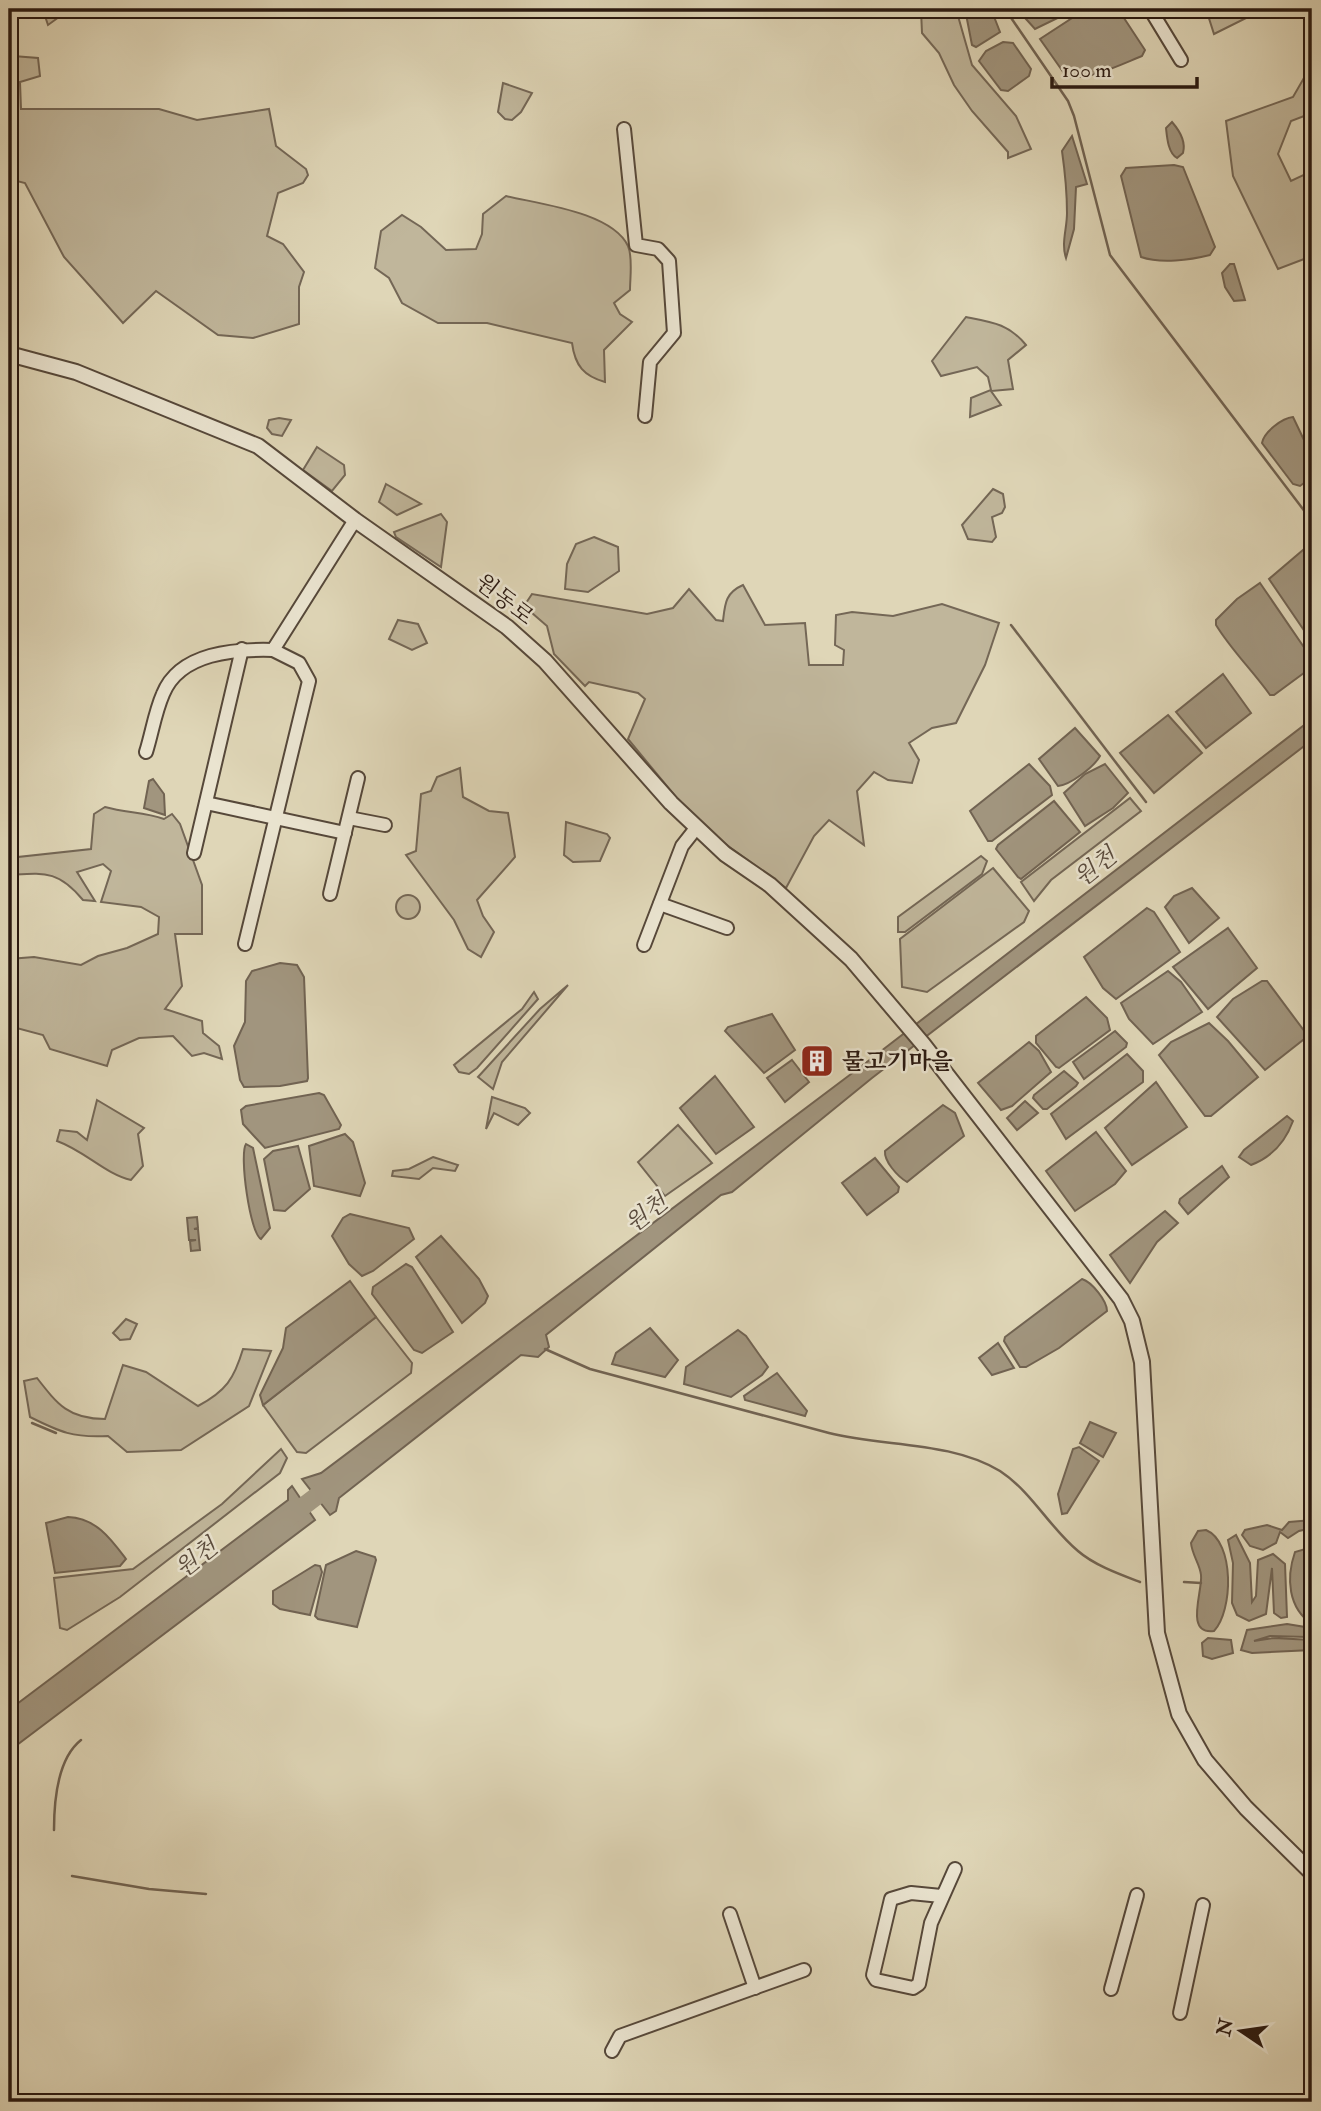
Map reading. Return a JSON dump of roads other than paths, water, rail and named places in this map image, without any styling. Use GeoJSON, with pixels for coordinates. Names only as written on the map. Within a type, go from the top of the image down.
{"type":"FeatureCollection","features":[{"type":"Feature","properties":{"kind":"street"},"geometry":{"type":"LineString","coordinates":[[1150,9],[1181,60]]}},
{"type":"Feature","properties":{"kind":"street"},"geometry":{"type":"LineString","coordinates":[[624,128],[636,245],[658,248],[669,261],[674,333],[650,362],[645,416]]}},
{"type":"Feature","properties":{"kind":"street","name":"원동로"},"geometry":{"type":"LineString","coordinates":[[9,354],[76,372],[258,446],[355,520],[453,587],[517,635],[545,661],[671,803],[725,854],[770,885],[821,929],[902,1018],[1121,1299],[1132,1321],[1142,1362],[1157,1633],[1179,1714],[1205,1760],[1246,1808],[1312,1873]]}},
{"type":"Feature","properties":{"kind":"street"},"geometry":{"type":"LineString","coordinates":[[273,650],[355,520]]}},
{"type":"Feature","properties":{"kind":"street"},"geometry":{"type":"LineString","coordinates":[[194,853],[242,649]]}},
{"type":"Feature","properties":{"kind":"street"},"geometry":{"type":"LineString","coordinates":[[146,752],[163,692],[175,677],[206,655],[242,649],[273,650],[299,663],[309,681],[245,944]]}},
{"type":"Feature","properties":{"kind":"street"},"geometry":{"type":"LineString","coordinates":[[330,894],[358,778]]}},
{"type":"Feature","properties":{"kind":"street"},"geometry":{"type":"LineString","coordinates":[[206,803],[345,833]]}},
{"type":"Feature","properties":{"kind":"street"},"geometry":{"type":"LineString","coordinates":[[349,818],[385,825]]}},
{"type":"Feature","properties":{"kind":"street"},"geometry":{"type":"LineString","coordinates":[[644,945],[682,846],[697,827]]}},
{"type":"Feature","properties":{"kind":"street"},"geometry":{"type":"LineString","coordinates":[[660,904],[727,928]]}},
{"type":"Feature","properties":{"kind":"street"},"geometry":{"type":"LineString","coordinates":[[941,1896],[911,1892],[891,1899],[873,1975],[876,1980],[913,1988],[919,1984],[931,1923],[941,1896],[956,1869]]}},
{"type":"Feature","properties":{"kind":"street"},"geometry":{"type":"LineString","coordinates":[[1111,1989],[1137,1895]]}},
{"type":"Feature","properties":{"kind":"street"},"geometry":{"type":"LineString","coordinates":[[1180,2013],[1203,1905]]}},
{"type":"Feature","properties":{"kind":"street"},"geometry":{"type":"LineString","coordinates":[[730,1914],[755,1988]]}},
{"type":"Feature","properties":{"kind":"street"},"geometry":{"type":"LineString","coordinates":[[612,2051],[620,2036],[804,1970]]}},
{"type":"Feature","properties":{"kind":"waterway"},"geometry":{"type":"LineString","coordinates":[[1005,9],[1068,101],[1110,255],[1312,521]]}},
{"type":"Feature","properties":{"kind":"waterway"},"geometry":{"type":"LineString","coordinates":[[1011,625],[1146,802]]}},
{"type":"Feature","properties":{"kind":"waterway"},"geometry":{"type":"LineString","coordinates":[[545,1349],[590,1369],[829,1433],[939,1449],[981,1461],[1000,1471],[1022,1489],[1068,1542],[1084,1556],[1107,1569],[1140,1582]]}},
{"type":"Feature","properties":{"kind":"waterway"},"geometry":{"type":"LineString","coordinates":[[32,1423],[56,1433]]}},
{"type":"Feature","properties":{"kind":"waterway","name":"원천"},"geometry":{"type":"LineString","coordinates":[[288,1518],[335,1482]]}},
{"type":"Feature","properties":{"kind":"waterway"},"geometry":{"type":"LineString","coordinates":[[1184,1582],[1201,1583]]}},
{"type":"Feature","properties":{"kind":"waterway"},"geometry":{"type":"LineString","coordinates":[[54,1830],[58,1781],[67,1758],[81,1740]]}},
{"type":"Feature","properties":{"kind":"waterway"},"geometry":{"type":"LineString","coordinates":[[72,1876],[149,1889],[206,1894]]}},
{"type":"Feature","properties":{"kind":"place","name":"물고기마을"},"geometry":{"type":"Point","coordinates":[817,1061]}}]}
